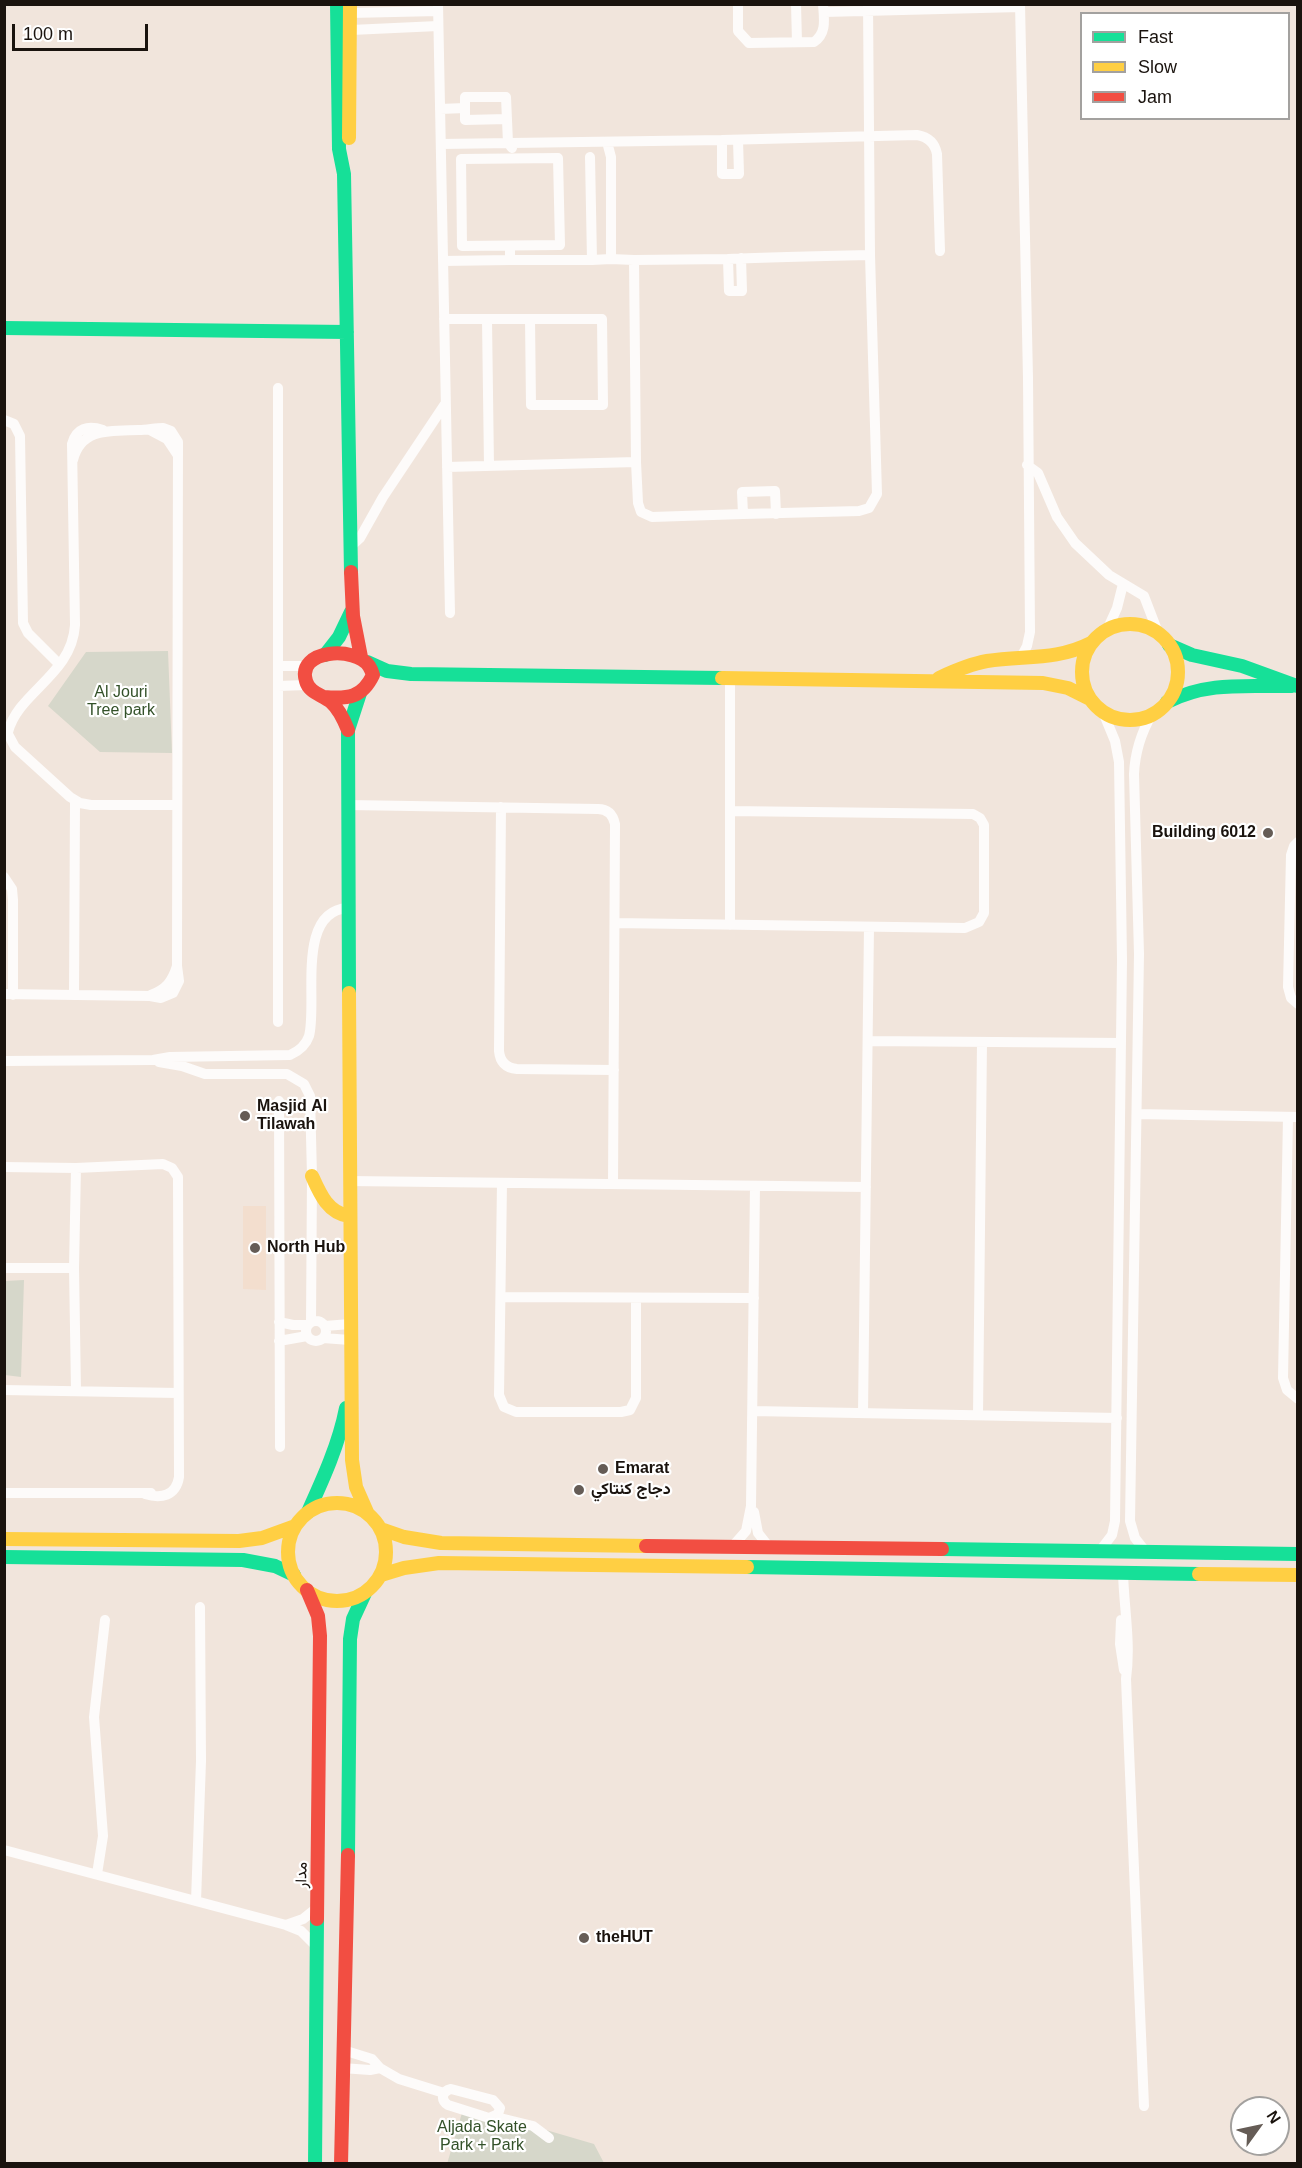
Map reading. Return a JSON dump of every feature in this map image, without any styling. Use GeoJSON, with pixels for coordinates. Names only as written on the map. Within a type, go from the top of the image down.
{"type":"FeatureCollection","features":[{"type":"Feature","properties":{"kind":"street"},"geometry":{"type":"LineString","coordinates":[[337,4],[339,148],[344,174],[350,547],[354,626],[364,660],[371,668],[371,681],[362,692],[348,730],[351,1471],[355,1489],[367,1512],[381,1529],[387,1552],[381,1575],[364,1593],[352,1619],[350,1639],[350,1757],[341,2163]]}},
{"type":"Feature","properties":{"kind":"street"},"geometry":{"type":"LineString","coordinates":[[738,4],[738,31],[749,42],[814,42],[820,37],[825,24],[824,8],[1020,6],[1028,366],[1030,632],[1027,646],[1020,659]]}},
{"type":"Feature","properties":{"kind":"street"},"geometry":{"type":"LineString","coordinates":[[796,4],[797,42]]}},
{"type":"Feature","properties":{"kind":"street"},"geometry":{"type":"LineString","coordinates":[[344,174],[350,135],[350,9],[438,8],[450,613]]}},
{"type":"Feature","properties":{"kind":"street"},"geometry":{"type":"LineString","coordinates":[[634,260],[636,462],[638,503],[641,512],[646,516],[776,514],[859,511],[869,508],[877,494],[870,255],[868,8]]}},
{"type":"Feature","properties":{"kind":"street"},"geometry":{"type":"LineString","coordinates":[[351,30],[438,26]]}},
{"type":"Feature","properties":{"kind":"street"},"geometry":{"type":"LineString","coordinates":[[507,119],[465,120],[465,97],[506,97],[507,119],[508,143],[512,148],[513,158]]}},
{"type":"Feature","properties":{"kind":"street"},"geometry":{"type":"LineString","coordinates":[[440,109],[465,108]]}},
{"type":"Feature","properties":{"kind":"street"},"geometry":{"type":"LineString","coordinates":[[441,144],[917,135],[927,137],[934,144],[937,154],[939,251]]}},
{"type":"Feature","properties":{"kind":"street"},"geometry":{"type":"LineString","coordinates":[[722,140],[722,174],[739,174],[738,140]]}},
{"type":"Feature","properties":{"kind":"street"},"geometry":{"type":"LineString","coordinates":[[587,142],[591,157],[592,260]]}},
{"type":"Feature","properties":{"kind":"street"},"geometry":{"type":"LineString","coordinates":[[607,142],[611,157],[611,259]]}},
{"type":"Feature","properties":{"kind":"street"},"geometry":{"type":"LineString","coordinates":[[591,157],[611,157]]}},
{"type":"Feature","properties":{"kind":"street"},"geometry":{"type":"LineString","coordinates":[[558,158],[560,245],[510,246],[462,246],[460,159],[558,158]]}},
{"type":"Feature","properties":{"kind":"street"},"geometry":{"type":"LineString","coordinates":[[591,243],[611,244]]}},
{"type":"Feature","properties":{"kind":"street"},"geometry":{"type":"LineString","coordinates":[[510,246],[510,260]]}},
{"type":"Feature","properties":{"kind":"street"},"geometry":{"type":"LineString","coordinates":[[443,261],[728,259],[870,255]]}},
{"type":"Feature","properties":{"kind":"street"},"geometry":{"type":"LineString","coordinates":[[728,259],[729,291],[742,291],[741,258]]}},
{"type":"Feature","properties":{"kind":"street"},"geometry":{"type":"LineString","coordinates":[[444,319],[487,320],[530,319],[602,319],[603,405],[531,405],[530,319]]}},
{"type":"Feature","properties":{"kind":"street"},"geometry":{"type":"LineString","coordinates":[[487,320],[489,466]]}},
{"type":"Feature","properties":{"kind":"street"},"geometry":{"type":"LineString","coordinates":[[4,328],[347,332]]}},
{"type":"Feature","properties":{"kind":"street"},"geometry":{"type":"LineString","coordinates":[[278,388],[278,1022]]}},
{"type":"Feature","properties":{"kind":"street"},"geometry":{"type":"LineString","coordinates":[[350,547],[360,538],[383,497],[445,404]]}},
{"type":"Feature","properties":{"kind":"street"},"geometry":{"type":"LineString","coordinates":[[4,420],[14,424],[20,436],[23,623],[28,633],[59,664]]}},
{"type":"Feature","properties":{"kind":"street"},"geometry":{"type":"LineString","coordinates":[[4,877],[12,889],[13,900],[9,994],[150,996],[167,987],[177,966],[177,458],[174,448],[167,439],[149,430],[104,431],[88,427],[77,433],[72,444],[74,634],[69,651],[8,732],[75,801],[91,805],[176,805]]}},
{"type":"Feature","properties":{"kind":"street"},"geometry":{"type":"LineString","coordinates":[[447,467],[636,462]]}},
{"type":"Feature","properties":{"kind":"street"},"geometry":{"type":"LineString","coordinates":[[1028,465],[1038,472],[1057,518],[1075,543],[1097,565],[1144,596],[1164,640],[1174,654],[1178,674],[1173,693],[1167,702]]}},
{"type":"Feature","properties":{"kind":"street"},"geometry":{"type":"LineString","coordinates":[[743,514],[742,492],[775,491],[776,514]]}},
{"type":"Feature","properties":{"kind":"street"},"geometry":{"type":"LineString","coordinates":[[1090,699],[1083,681],[1082,670],[1086,651],[1107,630],[1117,608],[1123,584]]}},
{"type":"Feature","properties":{"kind":"street"},"geometry":{"type":"LineString","coordinates":[[325,655],[345,627],[353,606]]}},
{"type":"Feature","properties":{"kind":"street"},"geometry":{"type":"LineString","coordinates":[[1107,630],[1128,624],[1139,625],[1192,655],[1242,666],[1297,686]]}},
{"type":"Feature","properties":{"kind":"street"},"geometry":{"type":"LineString","coordinates":[[934,680],[980,662],[1002,658],[1046,659],[1062,656],[1092,643]]}},
{"type":"Feature","properties":{"kind":"street"},"geometry":{"type":"LineString","coordinates":[[348,730],[338,711],[324,697],[311,691],[307,685],[305,672],[312,660],[325,655],[343,654],[364,660],[387,671],[411,674],[1043,683],[1068,688],[1090,699],[1103,712],[1112,717],[1132,720],[1152,714],[1167,702],[1188,691],[1211,685],[1297,686]]}},
{"type":"Feature","properties":{"kind":"street"},"geometry":{"type":"LineString","coordinates":[[278,666],[307,666]]}},
{"type":"Feature","properties":{"kind":"street"},"geometry":{"type":"LineString","coordinates":[[324,697],[342,697],[362,692],[411,674]]}},
{"type":"Feature","properties":{"kind":"street"},"geometry":{"type":"LineString","coordinates":[[730,680],[730,925]]}},
{"type":"Feature","properties":{"kind":"street"},"geometry":{"type":"LineString","coordinates":[[278,686],[307,685]]}},
{"type":"Feature","properties":{"kind":"street"},"geometry":{"type":"LineString","coordinates":[[1099,1552],[1108,1541],[1114,1528],[1121,1043],[1119,762],[1116,741],[1103,712]]}},
{"type":"Feature","properties":{"kind":"street"},"geometry":{"type":"LineString","coordinates":[[1146,1552],[1135,1538],[1131,1521],[1139,954],[1134,765],[1140,738],[1152,714]]}},
{"type":"Feature","properties":{"kind":"street"},"geometry":{"type":"LineString","coordinates":[[75,801],[75,994]]}},
{"type":"Feature","properties":{"kind":"street"},"geometry":{"type":"LineString","coordinates":[[348,805],[598,809],[610,813],[615,824],[613,1184]]}},
{"type":"Feature","properties":{"kind":"street"},"geometry":{"type":"LineString","coordinates":[[501,807],[499,1051],[501,1060],[508,1067],[517,1069],[614,1070]]}},
{"type":"Feature","properties":{"kind":"street"},"geometry":{"type":"LineString","coordinates":[[615,923],[965,928],[979,922],[984,908],[984,829],[980,818],[969,813],[730,811]]}},
{"type":"Feature","properties":{"kind":"street"},"geometry":{"type":"LineString","coordinates":[[1298,842],[1291,855],[1288,987],[1291,998],[1298,1004]]}},
{"type":"Feature","properties":{"kind":"street"},"geometry":{"type":"LineString","coordinates":[[4,1061],[153,1060],[170,1057],[290,1055],[306,1042],[310,1028],[315,939],[329,916],[337,910],[348,908]]}},
{"type":"Feature","properties":{"kind":"street"},"geometry":{"type":"LineString","coordinates":[[863,1413],[869,927]]}},
{"type":"Feature","properties":{"kind":"street"},"geometry":{"type":"LineString","coordinates":[[868,1041],[1121,1043]]}},
{"type":"Feature","properties":{"kind":"street"},"geometry":{"type":"LineString","coordinates":[[978,1415],[982,1042]]}},
{"type":"Feature","properties":{"kind":"street"},"geometry":{"type":"LineString","coordinates":[[213,1075],[211,1066],[215,1057]]}},
{"type":"Feature","properties":{"kind":"street"},"geometry":{"type":"LineString","coordinates":[[273,1074],[274,1057]]}},
{"type":"Feature","properties":{"kind":"street"},"geometry":{"type":"LineString","coordinates":[[153,1060],[213,1075],[294,1076],[308,1089],[312,1176],[308,1327],[315,1341],[323,1338],[350,1347]]}},
{"type":"Feature","properties":{"kind":"street"},"geometry":{"type":"LineString","coordinates":[[279,1101],[280,1447]]}},
{"type":"Feature","properties":{"kind":"street"},"geometry":{"type":"LineString","coordinates":[[1137,1114],[1293,1117],[1283,1378],[1287,1390],[1298,1399]]}},
{"type":"Feature","properties":{"kind":"street"},"geometry":{"type":"LineString","coordinates":[[4,1167],[163,1164],[172,1168],[178,1177],[179,1470],[177,1486],[171,1493],[158,1497],[145,1494],[4,1493]]}},
{"type":"Feature","properties":{"kind":"street"},"geometry":{"type":"LineString","coordinates":[[76,1167],[74,1268],[76,1390]]}},
{"type":"Feature","properties":{"kind":"street"},"geometry":{"type":"LineString","coordinates":[[312,1176],[333,1212],[341,1216],[349,1216]]}},
{"type":"Feature","properties":{"kind":"street"},"geometry":{"type":"LineString","coordinates":[[349,1181],[866,1187]]}},
{"type":"Feature","properties":{"kind":"street"},"geometry":{"type":"LineString","coordinates":[[502,1182],[499,1395],[504,1407],[516,1412],[621,1412],[630,1410],[636,1398],[636,1299]]}},
{"type":"Feature","properties":{"kind":"street"},"geometry":{"type":"LineString","coordinates":[[732,1547],[746,1531],[752,1506],[756,1186]]}},
{"type":"Feature","properties":{"kind":"street"},"geometry":{"type":"LineString","coordinates":[[4,1268],[74,1268]]}},
{"type":"Feature","properties":{"kind":"street"},"geometry":{"type":"LineString","coordinates":[[501,1297],[754,1298]]}},
{"type":"Feature","properties":{"kind":"street"},"geometry":{"type":"LineString","coordinates":[[279,1341],[317,1320],[325,1326],[350,1324]]}},
{"type":"Feature","properties":{"kind":"street"},"geometry":{"type":"LineString","coordinates":[[279,1322],[308,1327]]}},
{"type":"Feature","properties":{"kind":"street"},"geometry":{"type":"LineString","coordinates":[[323,1338],[326,1331],[325,1326]]}},
{"type":"Feature","properties":{"kind":"street"},"geometry":{"type":"LineString","coordinates":[[350,1347],[347,1404],[343,1423],[322,1482],[308,1512],[295,1526],[288,1554],[294,1575],[307,1590],[320,1598],[335,1601],[351,1599],[364,1593]]}},
{"type":"Feature","properties":{"kind":"street"},"geometry":{"type":"LineString","coordinates":[[4,1390],[178,1393]]}},
{"type":"Feature","properties":{"kind":"street"},"geometry":{"type":"LineString","coordinates":[[753,1411],[1117,1418]]}},
{"type":"Feature","properties":{"kind":"street"},"geometry":{"type":"LineString","coordinates":[[308,1512],[322,1505],[337,1502],[353,1505],[367,1512]]}},
{"type":"Feature","properties":{"kind":"street"},"geometry":{"type":"LineString","coordinates":[[752,1506],[758,1533],[769,1547]]}},
{"type":"Feature","properties":{"kind":"street"},"geometry":{"type":"LineString","coordinates":[[4,1539],[238,1540],[262,1538],[295,1526]]}},
{"type":"Feature","properties":{"kind":"street"},"geometry":{"type":"LineString","coordinates":[[381,1529],[410,1539],[441,1543],[1298,1554]]}},
{"type":"Feature","properties":{"kind":"street"},"geometry":{"type":"LineString","coordinates":[[4,1557],[243,1560],[264,1563],[294,1575]]}},
{"type":"Feature","properties":{"kind":"street"},"geometry":{"type":"LineString","coordinates":[[381,1575],[410,1566],[439,1563],[1298,1575]]}},
{"type":"Feature","properties":{"kind":"street"},"geometry":{"type":"LineString","coordinates":[[1123,1573],[1129,1651],[1126,1679],[1144,2106]]}},
{"type":"Feature","properties":{"kind":"street","name":"مدار"},"geometry":{"type":"LineString","coordinates":[[307,1590],[318,1616],[320,1636],[315,2163]]}},
{"type":"Feature","properties":{"kind":"street"},"geometry":{"type":"LineString","coordinates":[[196,1901],[201,1761],[200,1607]]}},
{"type":"Feature","properties":{"kind":"street"},"geometry":{"type":"LineString","coordinates":[[97,1874],[103,1836],[94,1717],[105,1620]]}},
{"type":"Feature","properties":{"kind":"street"},"geometry":{"type":"LineString","coordinates":[[4,1850],[286,1925],[308,1936],[318,1948]]}},
{"type":"Feature","properties":{"kind":"street"},"geometry":{"type":"LineString","coordinates":[[286,1925],[303,1919],[318,1907]]}},
{"type":"Feature","properties":{"kind":"street"},"geometry":{"type":"LineString","coordinates":[[343,2050],[372,2059],[380,2068],[399,2079],[444,2093],[451,2089],[493,2100],[500,2108],[496,2117]]}},
{"type":"Feature","properties":{"kind":"street"},"geometry":{"type":"LineString","coordinates":[[342,2068],[370,2070],[380,2068]]}},
{"type":"Feature","properties":{"kind":"street"},"geometry":{"type":"LineString","coordinates":[[444,2093],[443,2101],[447,2105],[489,2118],[496,2117],[533,2126],[549,2138]]}},
{"type":"Feature","properties":{"kind":"shaded area","name":"North Hub"},"geometry":{"type":"Polygon","coordinates":[[[243,1206],[266,1206],[266,1290],[243,1289],[243,1206]]]}},
{"type":"Feature","properties":{"kind":"green space","name":"Al Jouri Tree park"},"geometry":{"type":"Polygon","coordinates":[[[168,651],[172,753],[100,752],[48,706],[86,652],[168,651]]]}},
{"type":"Feature","properties":{"kind":"green space"},"geometry":{"type":"Polygon","coordinates":[[[24,1280],[21,1377],[5,1375],[5,1281],[24,1280]]]}},
{"type":"Feature","properties":{"kind":"green space","name":"Aljada Skate Park + Park"},"geometry":{"type":"Polygon","coordinates":[[[464,2106],[594,2144],[604,2163],[447,2164],[464,2106]]]}},
{"type":"Feature","properties":{"kind":"traffic: fast"},"geometry":{"type":"LineString","coordinates":[[337,4],[339,149],[344,174],[351,572]]}},
{"type":"Feature","properties":{"kind":"traffic: fast"},"geometry":{"type":"LineString","coordinates":[[4,328],[347,332]]}},
{"type":"Feature","properties":{"kind":"traffic: fast"},"geometry":{"type":"LineString","coordinates":[[325,655],[339,637],[351,612]]}},
{"type":"Feature","properties":{"kind":"traffic: fast"},"geometry":{"type":"LineString","coordinates":[[1169,645],[1192,655],[1242,666],[1297,686]]}},
{"type":"Feature","properties":{"kind":"traffic: fast"},"geometry":{"type":"LineString","coordinates":[[367,662],[387,671],[411,674],[722,678]]}},
{"type":"Feature","properties":{"kind":"traffic: fast"},"geometry":{"type":"LineString","coordinates":[[1167,702],[1198,691],[1228,686],[1292,686]]}},
{"type":"Feature","properties":{"kind":"traffic: fast"},"geometry":{"type":"LineString","coordinates":[[349,993],[348,730],[360,693]]}},
{"type":"Feature","properties":{"kind":"traffic: fast"},"geometry":{"type":"LineString","coordinates":[[308,1512],[335,1448],[346,1408]]}},
{"type":"Feature","properties":{"kind":"traffic: fast"},"geometry":{"type":"LineString","coordinates":[[942,1549],[1298,1554]]}},
{"type":"Feature","properties":{"kind":"traffic: fast"},"geometry":{"type":"LineString","coordinates":[[4,1557],[243,1560],[275,1566],[294,1575]]}},
{"type":"Feature","properties":{"kind":"traffic: fast"},"geometry":{"type":"LineString","coordinates":[[747,1567],[1199,1574]]}},
{"type":"Feature","properties":{"kind":"traffic: fast"},"geometry":{"type":"LineString","coordinates":[[348,1855],[350,1639],[353,1619],[365,1593]]}},
{"type":"Feature","properties":{"kind":"traffic: fast"},"geometry":{"type":"LineString","coordinates":[[315,2164],[317,1919]]}},
{"type":"Feature","properties":{"kind":"traffic: slow"},"geometry":{"type":"LineString","coordinates":[[349,138],[350,4]]}},
{"type":"Feature","properties":{"kind":"traffic: slow"},"geometry":{"type":"LineString","coordinates":[[1130,624],[1148,628],[1164,638],[1174,654],[1178,672],[1174,690],[1164,706],[1148,716],[1130,720],[1112,716],[1096,706],[1086,690],[1082,672],[1086,654],[1096,638],[1112,628],[1130,624]]}},
{"type":"Feature","properties":{"kind":"traffic: slow"},"geometry":{"type":"LineString","coordinates":[[939,678],[981,662],[1065,653],[1091,643]]}},
{"type":"Feature","properties":{"kind":"traffic: slow"},"geometry":{"type":"LineString","coordinates":[[722,678],[1043,683],[1068,688],[1090,699]]}},
{"type":"Feature","properties":{"kind":"traffic: slow"},"geometry":{"type":"LineString","coordinates":[[349,993],[352,1460],[356,1487],[367,1512]]}},
{"type":"Feature","properties":{"kind":"traffic: slow"},"geometry":{"type":"LineString","coordinates":[[312,1176],[330,1207],[349,1216]]}},
{"type":"Feature","properties":{"kind":"traffic: slow"},"geometry":{"type":"LineString","coordinates":[[337,1503],[356,1507],[372,1517],[382,1533],[386,1552],[382,1571],[372,1587],[356,1597],[337,1601],[318,1597],[302,1587],[292,1571],[288,1552],[292,1533],[302,1517],[318,1507],[337,1503]]}},
{"type":"Feature","properties":{"kind":"traffic: slow"},"geometry":{"type":"LineString","coordinates":[[4,1539],[239,1541],[262,1538],[295,1526]]}},
{"type":"Feature","properties":{"kind":"traffic: slow"},"geometry":{"type":"LineString","coordinates":[[381,1529],[404,1537],[441,1543],[646,1546]]}},
{"type":"Feature","properties":{"kind":"traffic: slow"},"geometry":{"type":"LineString","coordinates":[[381,1575],[404,1568],[439,1563],[747,1567]]}},
{"type":"Feature","properties":{"kind":"traffic: slow"},"geometry":{"type":"LineString","coordinates":[[1199,1574],[1298,1575]]}},
{"type":"Feature","properties":{"kind":"traffic: jam"},"geometry":{"type":"LineString","coordinates":[[351,572],[353,616],[361,657]]}},
{"type":"Feature","properties":{"kind":"traffic: jam"},"geometry":{"type":"LineString","coordinates":[[324,697],[340,698],[359,693],[373,675],[369,666],[352,655],[329,654],[310,662],[305,670],[308,685],[334,705],[348,730]]}},
{"type":"Feature","properties":{"kind":"traffic: jam"},"geometry":{"type":"LineString","coordinates":[[646,1546],[942,1549]]}},
{"type":"Feature","properties":{"kind":"traffic: jam"},"geometry":{"type":"LineString","coordinates":[[307,1590],[318,1616],[320,1636],[317,1919]]}},
{"type":"Feature","properties":{"kind":"traffic: jam"},"geometry":{"type":"LineString","coordinates":[[341,2164],[348,1855]]}},
{"type":"Feature","properties":{"kind":"place","name":"Building 6012"},"geometry":{"type":"Point","coordinates":[1268,833]}},
{"type":"Feature","properties":{"kind":"place","name":"Masjid Al Tilawah"},"geometry":{"type":"Point","coordinates":[245,1116]}},
{"type":"Feature","properties":{"kind":"place","name":"North Hub"},"geometry":{"type":"Point","coordinates":[255,1248]}},
{"type":"Feature","properties":{"kind":"place","name":"Emarat"},"geometry":{"type":"Point","coordinates":[603,1469]}},
{"type":"Feature","properties":{"kind":"place","name":"دجاج كنتاكي"},"geometry":{"type":"Point","coordinates":[579,1490]}},
{"type":"Feature","properties":{"kind":"place","name":"theHUT"},"geometry":{"type":"Point","coordinates":[584,1938]}}]}
